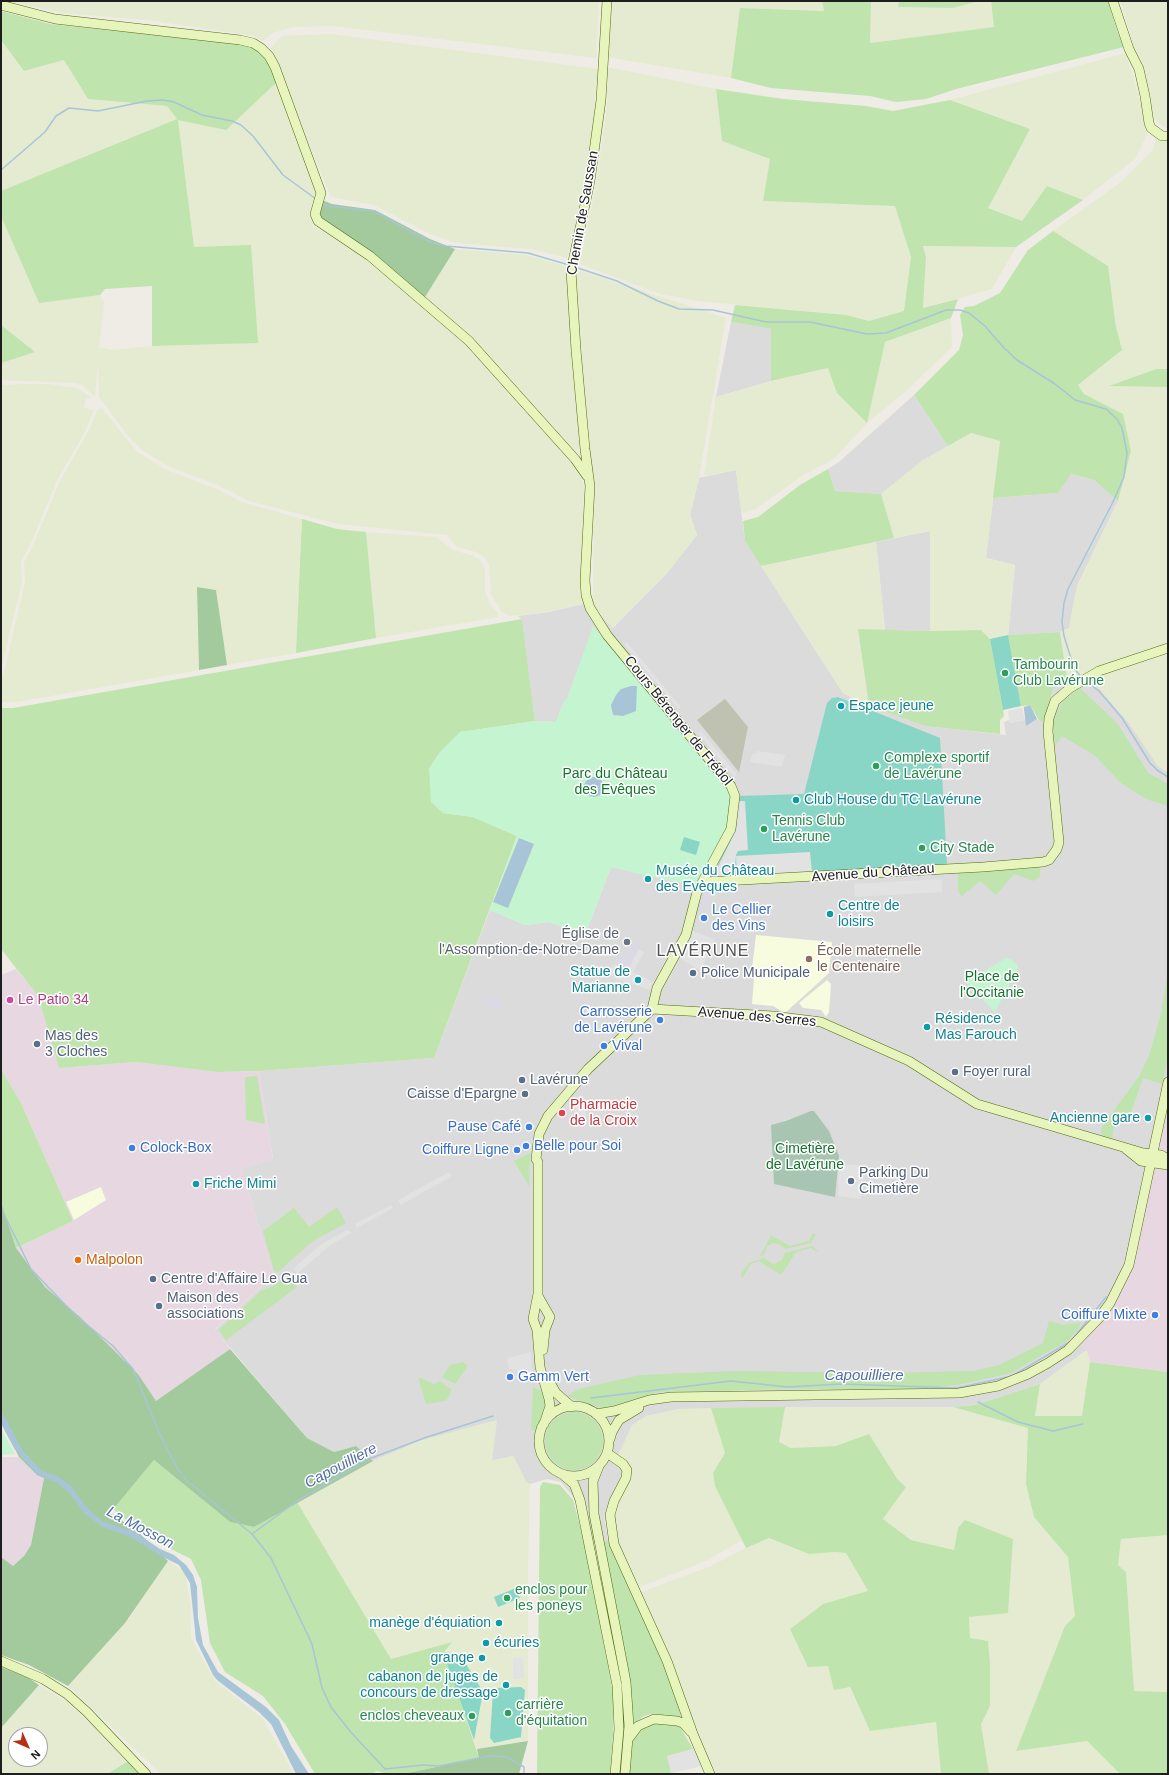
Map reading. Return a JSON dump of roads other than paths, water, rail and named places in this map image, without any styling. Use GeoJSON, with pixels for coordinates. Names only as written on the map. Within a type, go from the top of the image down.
{"type":"FeatureCollection","features":[{"type":"Feature","properties":{"kind":"street","name":"Chemin de Saussan"},"geometry":{"type":"LineString","coordinates":[[592,612],[586,595],[585,580],[590,502],[584,449],[572,266],[590,181],[601,100],[607,1]]}},
{"type":"Feature","properties":{"kind":"street"},"geometry":{"type":"LineString","coordinates":[[1113,1],[1129,49],[1139,69],[1151,128],[1162,136],[1168,136]]}},
{"type":"Feature","properties":{"kind":"street"},"geometry":{"type":"LineString","coordinates":[[1,5],[55,19],[240,40],[253,43],[261,48],[269,56],[275,68],[321,193],[321,197],[316,206],[315,214],[318,221],[382,265],[468,341],[575,459],[588,478]]}},
{"type":"Feature","properties":{"kind":"street"},"geometry":{"type":"LineString","coordinates":[[575,459],[584,449]]}},
{"type":"Feature","properties":{"kind":"street","name":"Cours Bérenger de Frédol"},"geometry":{"type":"LineString","coordinates":[[592,612],[607,635],[734,790],[735,796],[731,829],[704,882],[697,892],[686,935],[657,988],[652,1009]]}},
{"type":"Feature","properties":{"kind":"street","name":"Avenue du Château"},"geometry":{"type":"LineString","coordinates":[[704,882],[1043,862],[1053,856],[1059,842],[1048,725],[1052,709],[1060,696],[1081,681],[1100,671],[1168,648]]}},
{"type":"Feature","properties":{"kind":"street"},"geometry":{"type":"LineString","coordinates":[[615,1774],[619,1729],[617,1684],[580,1500],[574,1484],[547,1463],[541,1453],[539,1441],[550,1406],[540,1367],[535,1324],[533,1319],[538,1294],[538,1162],[541,1159],[541,1146],[538,1143],[539,1134],[548,1116],[597,1060],[652,1009]]}},
{"type":"Feature","properties":{"kind":"street","name":"Avenue des Serres"},"geometry":{"type":"LineString","coordinates":[[652,1009],[773,1016],[821,1022],[909,1061],[977,1104],[1123,1147],[1163,1155],[1168,1159]]}},
{"type":"Feature","properties":{"kind":"street"},"geometry":{"type":"LineString","coordinates":[[596,1414],[614,1411],[649,1400],[690,1396],[958,1393],[998,1386],[1028,1374],[1068,1350],[1089,1329],[1110,1303],[1129,1265],[1152,1164],[1168,1082]]}},
{"type":"Feature","properties":{"kind":"street","name":"Avenue des Serres"},"geometry":{"type":"LineString","coordinates":[[1123,1147],[1138,1160],[1152,1164],[1168,1165]]}},
{"type":"Feature","properties":{"kind":"street"},"geometry":{"type":"LineString","coordinates":[[538,1294],[545,1311],[550,1317],[543,1343],[544,1367],[553,1389],[561,1399],[572,1406],[588,1409],[596,1414],[606,1427],[609,1442]]}},
{"type":"Feature","properties":{"kind":"street"},"geometry":{"type":"LineString","coordinates":[[535,1314],[540,1310],[545,1311]]}},
{"type":"Feature","properties":{"kind":"street"},"geometry":{"type":"LineString","coordinates":[[535,1324],[540,1327],[547,1325]]}},
{"type":"Feature","properties":{"kind":"street"},"geometry":{"type":"LineString","coordinates":[[625,1774],[629,1738],[629,1706],[626,1682],[594,1514],[593,1481],[599,1466],[607,1454],[609,1442],[615,1425],[624,1416],[661,1398]]}},
{"type":"Feature","properties":{"kind":"street"},"geometry":{"type":"LineString","coordinates":[[544,1424],[555,1412],[572,1406]]}},
{"type":"Feature","properties":{"kind":"street"},"geometry":{"type":"LineString","coordinates":[[607,1454],[619,1460],[627,1470],[626,1478],[614,1501],[610,1515],[614,1544],[667,1661],[693,1734],[710,1774]]}},
{"type":"Feature","properties":{"kind":"street"},"geometry":{"type":"LineString","coordinates":[[562,1474],[578,1476],[586,1474],[599,1466]]}},
{"type":"Feature","properties":{"kind":"street"},"geometry":{"type":"LineString","coordinates":[[1,1661],[43,1678],[66,1694],[88,1712],[146,1774]]}},
{"type":"Feature","properties":{"kind":"street"},"geometry":{"type":"LineString","coordinates":[[683,1724],[686,1714]]}},
{"type":"Feature","properties":{"kind":"street"},"geometry":{"type":"LineString","coordinates":[[629,1738],[638,1726],[654,1719],[666,1719],[683,1724],[693,1734]]}},
{"type":"Feature","properties":{"kind":"waterway"},"geometry":{"type":"LineString","coordinates":[[1,170],[45,132],[56,116],[69,108],[98,111],[147,101],[163,100],[174,102],[202,115],[232,121],[241,125],[253,136],[283,175],[316,199]]}},
{"type":"Feature","properties":{"kind":"waterway"},"geometry":{"type":"LineString","coordinates":[[322,203],[327,206],[374,211],[430,242],[446,246],[528,253],[569,265]]}},
{"type":"Feature","properties":{"kind":"waterway"},"geometry":{"type":"LineString","coordinates":[[575,267],[617,281],[658,301],[679,309],[713,310],[766,322],[810,322],[867,334],[886,333],[946,310],[960,310],[969,313],[985,326],[1004,348],[1017,360],[1055,384],[1075,400],[1106,409],[1117,419],[1122,428],[1127,453],[1124,477],[1112,504],[1068,589],[1064,603],[1062,622],[1064,636],[1074,668],[1081,677]]}},
{"type":"Feature","properties":{"kind":"waterway"},"geometry":{"type":"LineString","coordinates":[[1087,682],[1099,691],[1122,718],[1150,763],[1157,770],[1168,777]]}},
{"type":"Feature","properties":{"kind":"waterway","name":"Capouilliere"},"geometry":{"type":"LineString","coordinates":[[1,1208],[31,1269],[75,1315],[113,1346],[133,1369],[162,1439],[177,1468],[185,1479],[252,1534],[271,1558],[312,1644],[322,1688],[331,1707],[349,1730],[385,1769],[423,1765],[439,1766],[489,1756],[507,1757],[524,1767],[524,1774]]}},
{"type":"Feature","properties":{"kind":"waterway","name":"Capouilliere"},"geometry":{"type":"LineString","coordinates":[[591,1398],[731,1381],[788,1387],[841,1384],[957,1388],[1012,1376],[1071,1341],[1106,1297]]}},
{"type":"Feature","properties":{"kind":"waterway","name":"Capouilliere"},"geometry":{"type":"LineString","coordinates":[[978,1402],[1018,1422],[1053,1431],[1083,1424]]}},
{"type":"Feature","properties":{"kind":"waterway","name":"Capouilliere"},"geometry":{"type":"LineString","coordinates":[[252,1534],[297,1501],[369,1459],[427,1437],[493,1416]]}},
{"type":"Feature","properties":{"kind":"place","name":"Tambourin Club Lavérune"},"geometry":{"type":"Point","coordinates":[1005,673]}},
{"type":"Feature","properties":{"kind":"place","name":"Espace jeune"},"geometry":{"type":"Point","coordinates":[841,706]}},
{"type":"Feature","properties":{"kind":"place","name":"Complexe sportif de Lavérune"},"geometry":{"type":"Point","coordinates":[876,766]}},
{"type":"Feature","properties":{"kind":"place","name":"Club House du TC Lavérune"},"geometry":{"type":"Point","coordinates":[796,800]}},
{"type":"Feature","properties":{"kind":"place","name":"Tennis Club Lavérune"},"geometry":{"type":"Point","coordinates":[764,829]}},
{"type":"Feature","properties":{"kind":"place","name":"City Stade"},"geometry":{"type":"Point","coordinates":[922,848]}},
{"type":"Feature","properties":{"kind":"place","name":"Musée du Château des Evèques"},"geometry":{"type":"Point","coordinates":[648,879]}},
{"type":"Feature","properties":{"kind":"place","name":"Centre de loisirs"},"geometry":{"type":"Point","coordinates":[830,914]}},
{"type":"Feature","properties":{"kind":"place","name":"Le Cellier des Vins"},"geometry":{"type":"Point","coordinates":[704,918]}},
{"type":"Feature","properties":{"kind":"place","name":"Église de l'Assomption-de-Notre-Dame"},"geometry":{"type":"Point","coordinates":[627,942]}},
{"type":"Feature","properties":{"kind":"place","name":"École maternelle le Centenaire"},"geometry":{"type":"Point","coordinates":[809,959]}},
{"type":"Feature","properties":{"kind":"place","name":"Police Municipale"},"geometry":{"type":"Point","coordinates":[693,973]}},
{"type":"Feature","properties":{"kind":"place","name":"Statue de Marianne"},"geometry":{"type":"Point","coordinates":[638,980]}},
{"type":"Feature","properties":{"kind":"place","name":"Le Patio 34"},"geometry":{"type":"Point","coordinates":[10,1000]}},
{"type":"Feature","properties":{"kind":"place","name":"Carrosserie de Lavérune"},"geometry":{"type":"Point","coordinates":[660,1020]}},
{"type":"Feature","properties":{"kind":"place","name":"Résidence Mas Farouch"},"geometry":{"type":"Point","coordinates":[927,1027]}},
{"type":"Feature","properties":{"kind":"place","name":"Mas des 3 Cloches"},"geometry":{"type":"Point","coordinates":[37,1044]}},
{"type":"Feature","properties":{"kind":"place","name":"Vival"},"geometry":{"type":"Point","coordinates":[604,1046]}},
{"type":"Feature","properties":{"kind":"place","name":"Foyer rural"},"geometry":{"type":"Point","coordinates":[955,1072]}},
{"type":"Feature","properties":{"kind":"place","name":"Lavérune"},"geometry":{"type":"Point","coordinates":[522,1080]}},
{"type":"Feature","properties":{"kind":"place","name":"Caisse d'Epargne"},"geometry":{"type":"Point","coordinates":[525,1094]}},
{"type":"Feature","properties":{"kind":"place","name":"Pharmacie de la Croix"},"geometry":{"type":"Point","coordinates":[562,1113]}},
{"type":"Feature","properties":{"kind":"place","name":"Ancienne gare"},"geometry":{"type":"Point","coordinates":[1148,1118]}},
{"type":"Feature","properties":{"kind":"place","name":"Pause Café"},"geometry":{"type":"Point","coordinates":[529,1127]}},
{"type":"Feature","properties":{"kind":"place","name":"Belle pour Soi"},"geometry":{"type":"Point","coordinates":[526,1146]}},
{"type":"Feature","properties":{"kind":"place","name":"Colock-Box"},"geometry":{"type":"Point","coordinates":[132,1148]}},
{"type":"Feature","properties":{"kind":"place","name":"Coiffure Ligne"},"geometry":{"type":"Point","coordinates":[517,1150]}},
{"type":"Feature","properties":{"kind":"place","name":"Parking Du Cimetière"},"geometry":{"type":"Point","coordinates":[851,1181]}},
{"type":"Feature","properties":{"kind":"place","name":"Friche Mimi"},"geometry":{"type":"Point","coordinates":[196,1184]}},
{"type":"Feature","properties":{"kind":"place","name":"Malpolon"},"geometry":{"type":"Point","coordinates":[78,1260]}},
{"type":"Feature","properties":{"kind":"place","name":"Centre d'Affaire Le Gua"},"geometry":{"type":"Point","coordinates":[153,1279]}},
{"type":"Feature","properties":{"kind":"place","name":"Maison des associations"},"geometry":{"type":"Point","coordinates":[159,1306]}},
{"type":"Feature","properties":{"kind":"place","name":"Coiffure Mixte"},"geometry":{"type":"Point","coordinates":[1155,1315]}},
{"type":"Feature","properties":{"kind":"place","name":"Gamm Vert"},"geometry":{"type":"Point","coordinates":[510,1377]}},
{"type":"Feature","properties":{"kind":"place","name":"enclos pour les poneys"},"geometry":{"type":"Point","coordinates":[507,1598]}},
{"type":"Feature","properties":{"kind":"place","name":"manège d'équiation"},"geometry":{"type":"Point","coordinates":[499,1623]}},
{"type":"Feature","properties":{"kind":"place","name":"écuries"},"geometry":{"type":"Point","coordinates":[486,1643]}},
{"type":"Feature","properties":{"kind":"place","name":"grange"},"geometry":{"type":"Point","coordinates":[482,1658]}},
{"type":"Feature","properties":{"kind":"place","name":"cabanon de juges de concours de dressage"},"geometry":{"type":"Point","coordinates":[506,1685]}},
{"type":"Feature","properties":{"kind":"place","name":"carrière d'équitation"},"geometry":{"type":"Point","coordinates":[508,1713]}},
{"type":"Feature","properties":{"kind":"place","name":"enclos cheveaux"},"geometry":{"type":"Point","coordinates":[472,1716]}},
{"type":"Feature","properties":{"kind":"district","name":"LAVÉRUNE"},"geometry":{"type":"Point","coordinates":[703,952]}},
{"type":"Feature","properties":{"kind":"park label","name":"Parc du Château des Evêques"},"geometry":{"type":"Point","coordinates":[615,782]}},
{"type":"Feature","properties":{"kind":"park label","name":"Place de l'Occitanie"},"geometry":{"type":"Point","coordinates":[992,986]}},
{"type":"Feature","properties":{"kind":"park label","name":"Cimetière de Lavérune"},"geometry":{"type":"Point","coordinates":[805,1158]}},
{"type":"Feature","properties":{"kind":"water label","name":"La Mosson"},"geometry":{"type":"Point","coordinates":[140,1528]}}]}
